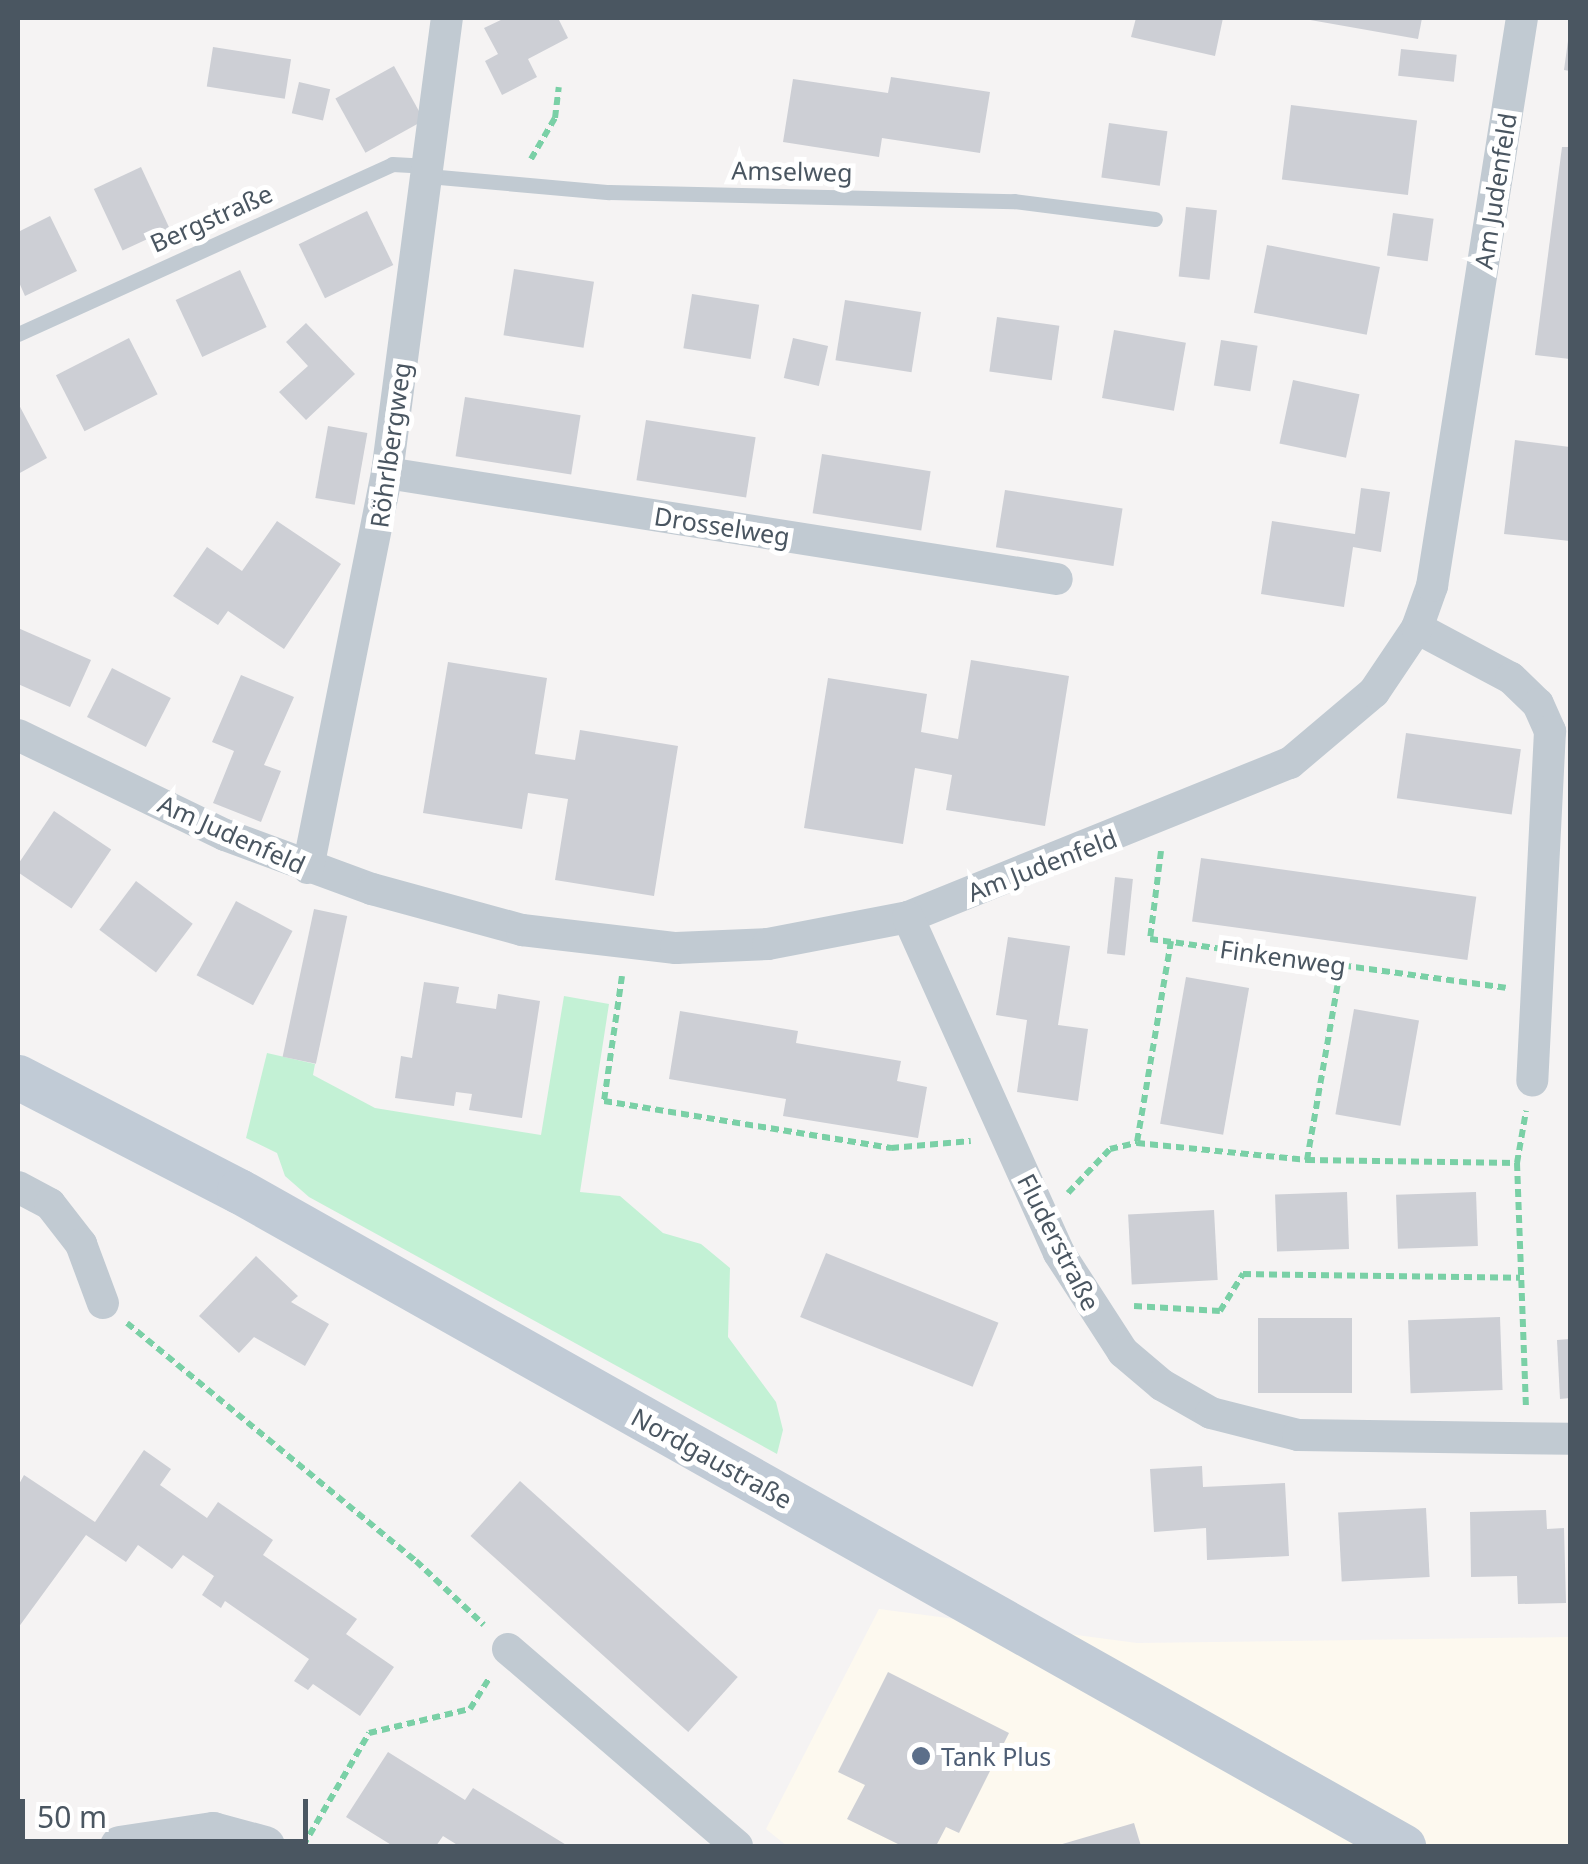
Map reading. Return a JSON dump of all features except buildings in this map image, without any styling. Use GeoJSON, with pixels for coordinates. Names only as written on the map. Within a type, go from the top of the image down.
{"type":"FeatureCollection","features":[{"type":"Feature","properties":{"kind":"main road","name":"Nordgaustraße"},"geometry":{"type":"LineString","coordinates":[[18,1077],[239,1191],[1403,1846]]}},
{"type":"Feature","properties":{"kind":"street","name":"Röhrlbergweg"},"geometry":{"type":"LineString","coordinates":[[308,868],[387,473],[447,18]]}},
{"type":"Feature","properties":{"kind":"street","name":"Am Judenfeld"},"geometry":{"type":"LineString","coordinates":[[18,735],[308,868],[522,930],[627,944],[734,947],[908,917],[1165,818],[1290,763],[1326,738],[1374,692],[1417,628],[1432,586],[1522,18]]}},
{"type":"Feature","properties":{"kind":"street","name":"Drosselweg"},"geometry":{"type":"LineString","coordinates":[[387,473],[1057,579]]}},
{"type":"Feature","properties":{"kind":"street"},"geometry":{"type":"LineString","coordinates":[[1417,628],[1511,678],[1538,704],[1550,731],[1532,1081]]}},
{"type":"Feature","properties":{"kind":"street","name":"Fluderstraße"},"geometry":{"type":"LineString","coordinates":[[908,917],[1046,1224],[1088,1304],[1123,1352],[1211,1414],[1298,1435],[1570,1439]]}},
{"type":"Feature","properties":{"kind":"street"},"geometry":{"type":"LineString","coordinates":[[18,1186],[50,1204],[81,1244],[103,1303]]}},
{"type":"Feature","properties":{"kind":"street"},"geometry":{"type":"LineString","coordinates":[[508,1648],[737,1846]]}},
{"type":"Feature","properties":{"kind":"street"},"geometry":{"type":"LineString","coordinates":[[120,1846],[214,1832],[265,1846]]}},
{"type":"Feature","properties":{"kind":"lane","name":"Bergstraße"},"geometry":{"type":"LineString","coordinates":[[18,334],[392,164],[428,171]]}},
{"type":"Feature","properties":{"kind":"lane","name":"Amselweg"},"geometry":{"type":"LineString","coordinates":[[428,171],[516,185],[1014,201],[1154,218]]}},
{"type":"Feature","properties":{"kind":"path"},"geometry":{"type":"LineString","coordinates":[[516,185],[555,118],[559,87]]}},
{"type":"Feature","properties":{"kind":"path"},"geometry":{"type":"LineString","coordinates":[[1137,1142],[1170,941],[1150,938],[1165,818]]}},
{"type":"Feature","properties":{"kind":"path","name":"Finkenweg"},"geometry":{"type":"LineString","coordinates":[[1170,941],[1537,992]]}},
{"type":"Feature","properties":{"kind":"path"},"geometry":{"type":"LineString","coordinates":[[627,944],[604,1101],[891,1148],[1007,1136]]}},
{"type":"Feature","properties":{"kind":"path"},"geometry":{"type":"LineString","coordinates":[[1308,1160],[1341,965]]}},
{"type":"Feature","properties":{"kind":"path"},"geometry":{"type":"LineString","coordinates":[[1526,1438],[1517,1163],[1532,1081]]}},
{"type":"Feature","properties":{"kind":"path"},"geometry":{"type":"LineString","coordinates":[[1046,1224],[1084,1170],[1110,1149],[1137,1142],[1308,1160],[1517,1163]]}},
{"type":"Feature","properties":{"kind":"path"},"geometry":{"type":"LineString","coordinates":[[1088,1304],[1220,1311],[1243,1274],[1520,1278]]}},
{"type":"Feature","properties":{"kind":"path"},"geometry":{"type":"LineString","coordinates":[[103,1303],[416,1561],[508,1648],[470,1709],[369,1733],[304,1846]]}},
{"type":"Feature","properties":{"kind":"shaded area"},"geometry":{"type":"Polygon","coordinates":[[[879,1609],[1137,1643],[1570,1637],[1570,1846],[787,1846],[766,1829],[879,1609]]]}},
{"type":"Feature","properties":{"kind":"green space"},"geometry":{"type":"Polygon","coordinates":[[[564,996],[609,1004],[580,1192],[620,1196],[663,1233],[701,1244],[730,1268],[728,1337],[776,1402],[783,1430],[777,1454],[309,1197],[285,1176],[277,1153],[246,1138],[267,1053],[315,1064],[313,1075],[375,1108],[541,1135],[564,996]]]}},
{"type":"Feature","properties":{"kind":"place","name":"Tank Plus"},"geometry":{"type":"Point","coordinates":[921,1756]}}]}
